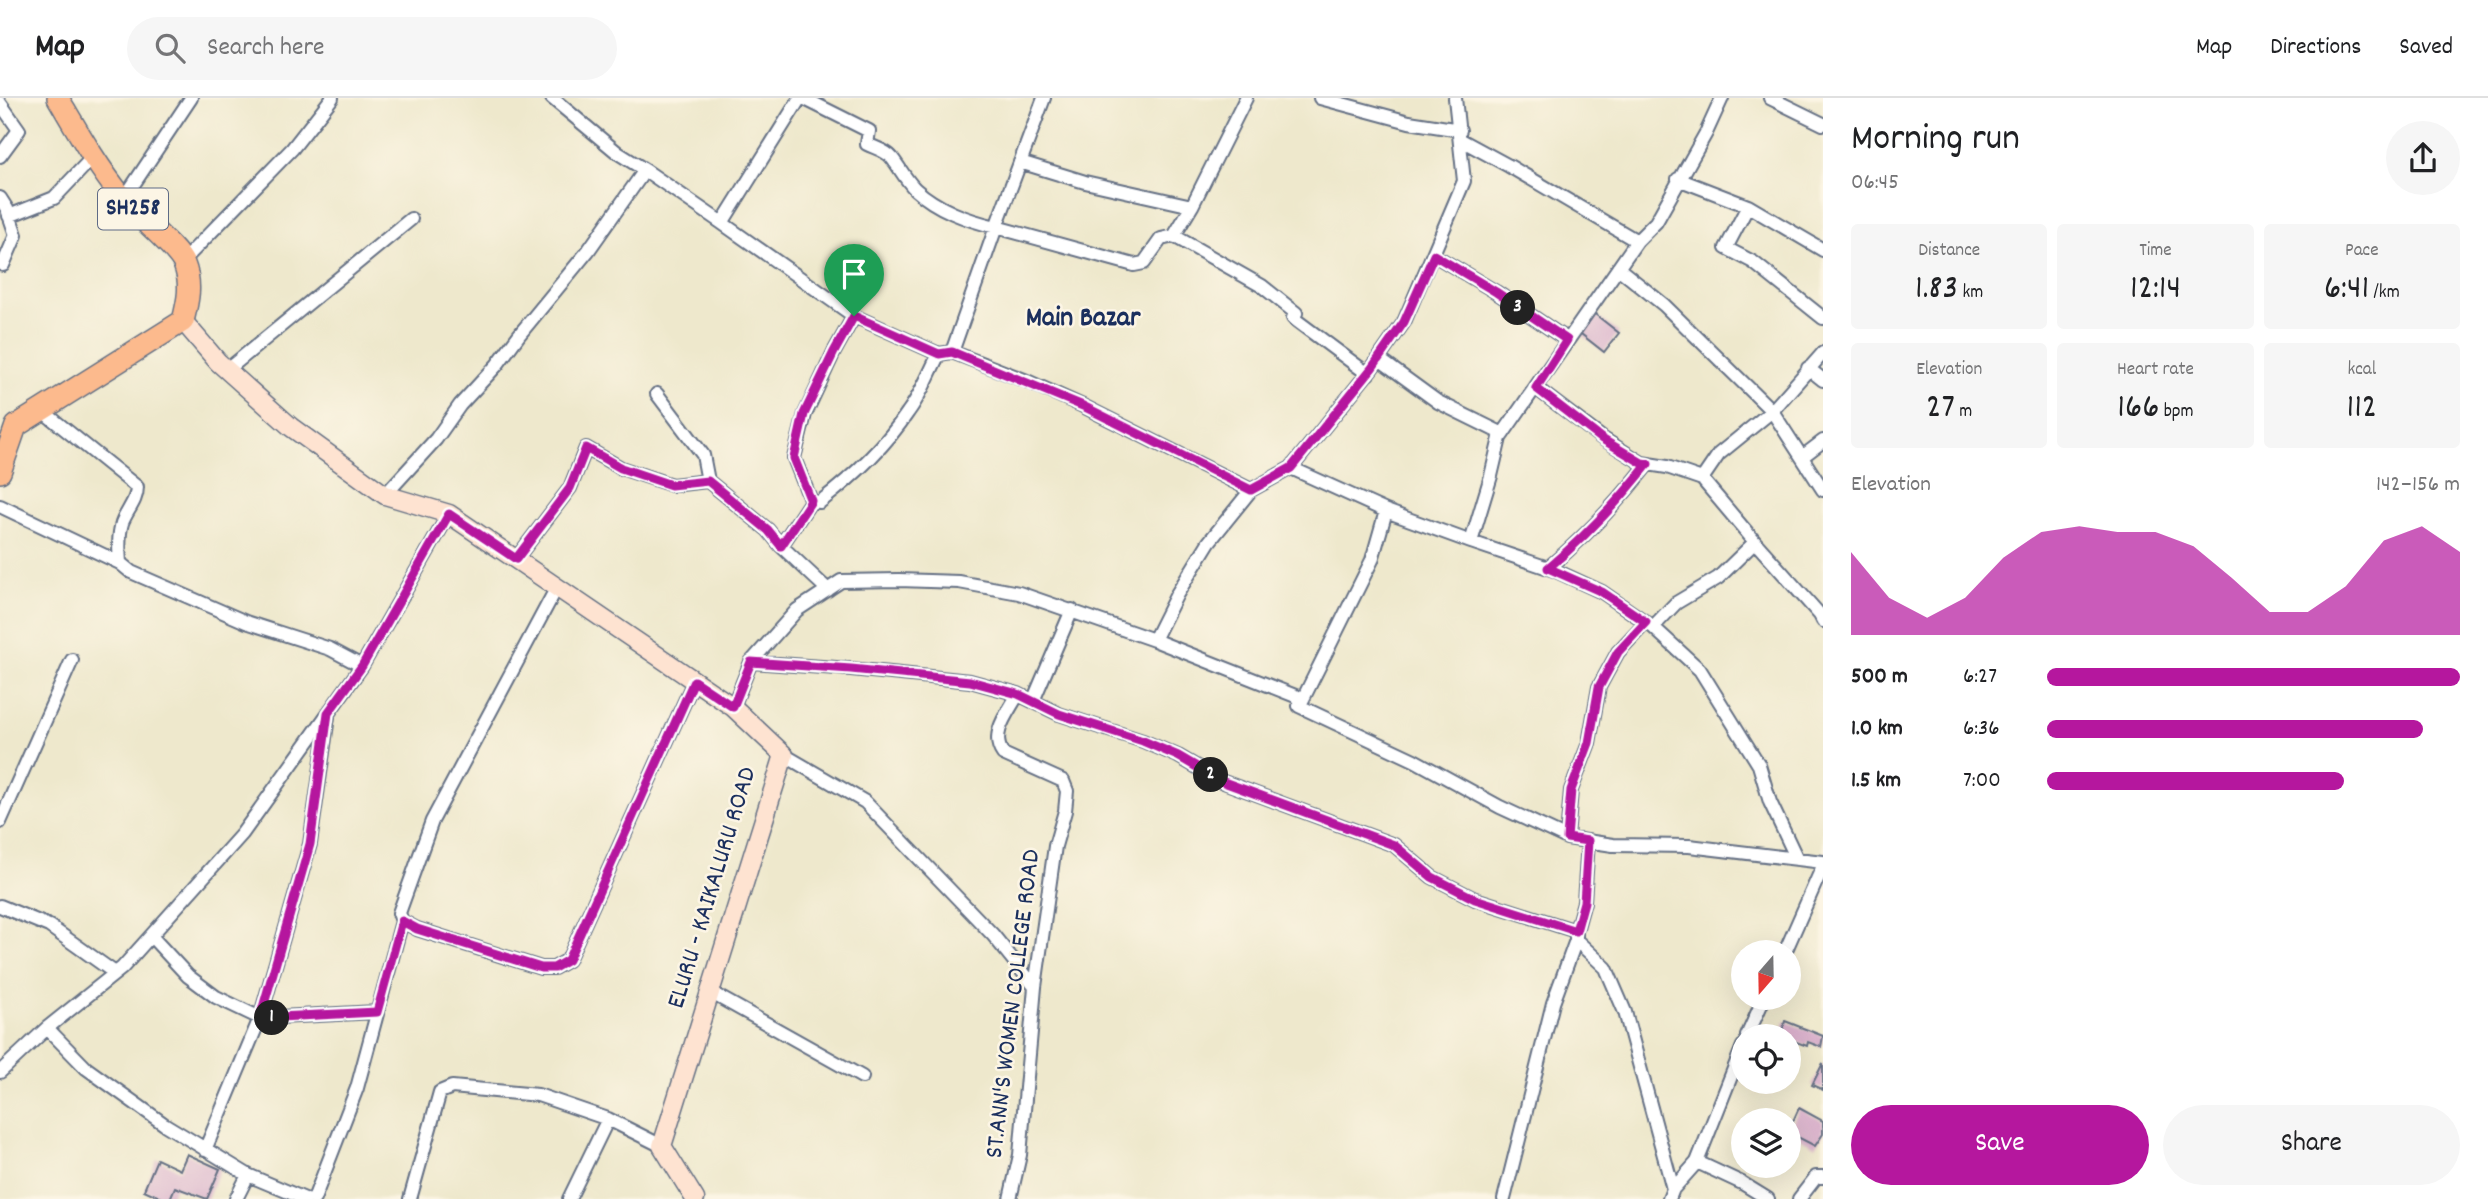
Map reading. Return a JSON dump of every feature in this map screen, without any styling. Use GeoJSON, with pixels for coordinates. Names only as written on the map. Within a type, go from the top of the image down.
{"type":"FeatureCollection","features":[{"type":"Feature","properties":{"kind":"main road","name":"SH258"},"geometry":{"type":"LineString","coordinates":[[58,98],[92,158],[123,200],[183,261],[189,279],[189,295],[183,321]]}},
{"type":"Feature","properties":{"kind":"main road","name":"ELURU - KAIKALURU ROAD"},"geometry":{"type":"LineString","coordinates":[[183,321],[227,370],[290,428],[385,495],[449,514],[733,707],[784,755],[662,1146]]}},
{"type":"Feature","properties":{"kind":"main road"},"geometry":{"type":"LineString","coordinates":[[0,472],[8,428],[183,321]]}},
{"type":"Feature","properties":{"kind":"main road"},"geometry":{"type":"LineString","coordinates":[[662,1146],[695,1199]]}},
{"type":"Feature","properties":{"kind":"street"},"geometry":{"type":"LineString","coordinates":[[123,200],[191,98]]}},
{"type":"Feature","properties":{"kind":"street"},"geometry":{"type":"LineString","coordinates":[[183,261],[292,149],[332,98]]}},
{"type":"Feature","properties":{"kind":"street"},"geometry":{"type":"LineString","coordinates":[[552,98],[618,153],[854,316],[1083,406],[1251,490]]}},
{"type":"Feature","properties":{"kind":"street"},"geometry":{"type":"LineString","coordinates":[[722,223],[802,98],[869,131],[867,144],[891,156],[916,190],[940,207],[975,222],[1134,265],[1144,263],[1161,239],[1174,236],[1262,286],[1296,313],[1293,318],[1368,374]]}},
{"type":"Feature","properties":{"kind":"street"},"geometry":{"type":"LineString","coordinates":[[811,501],[820,502],[852,478],[874,455],[910,411],[945,353],[1044,98]]}},
{"type":"Feature","properties":{"kind":"street"},"geometry":{"type":"LineString","coordinates":[[1174,236],[1246,98]]}},
{"type":"Feature","properties":{"kind":"street"},"geometry":{"type":"LineString","coordinates":[[1320,98],[1460,135],[1637,241]]}},
{"type":"Feature","properties":{"kind":"street"},"geometry":{"type":"LineString","coordinates":[[1154,640],[1177,594],[1209,541],[1251,490],[1291,468],[1368,374],[1404,322],[1464,181],[1455,98]]}},
{"type":"Feature","properties":{"kind":"street"},"geometry":{"type":"LineString","coordinates":[[1471,541],[1500,438],[1637,241],[1656,222],[1723,98]]}},
{"type":"Feature","properties":{"kind":"street"},"geometry":{"type":"LineString","coordinates":[[1770,98],[1823,124]]}},
{"type":"Feature","properties":{"kind":"street"},"geometry":{"type":"LineString","coordinates":[[0,103],[19,130],[0,156]]}},
{"type":"Feature","properties":{"kind":"street"},"geometry":{"type":"LineString","coordinates":[[9,216],[54,198],[92,158]]}},
{"type":"Feature","properties":{"kind":"street"},"geometry":{"type":"LineString","coordinates":[[1020,162],[1085,182],[1192,206]]}},
{"type":"Feature","properties":{"kind":"street"},"geometry":{"type":"LineString","coordinates":[[385,495],[497,365],[588,251],[645,170]]}},
{"type":"Feature","properties":{"kind":"street"},"geometry":{"type":"LineString","coordinates":[[1678,179],[1748,206],[1823,250]]}},
{"type":"Feature","properties":{"kind":"street"},"geometry":{"type":"LineString","coordinates":[[0,198],[16,235],[3,265],[0,263]]}},
{"type":"Feature","properties":{"kind":"street"},"geometry":{"type":"LineString","coordinates":[[1748,206],[1726,248],[1753,262],[1823,318]]}},
{"type":"Feature","properties":{"kind":"street"},"geometry":{"type":"LineString","coordinates":[[227,370],[411,219]]}},
{"type":"Feature","properties":{"kind":"street"},"geometry":{"type":"LineString","coordinates":[[1434,255],[1496,292],[1567,340]]}},
{"type":"Feature","properties":{"kind":"street"},"geometry":{"type":"LineString","coordinates":[[1618,268],[1664,305],[1772,411],[1823,490]]}},
{"type":"Feature","properties":{"kind":"street"},"geometry":{"type":"LineString","coordinates":[[811,501],[794,458],[804,414],[854,316]]}},
{"type":"Feature","properties":{"kind":"street"},"geometry":{"type":"LineString","coordinates":[[1702,479],[1719,454],[1772,411],[1823,353]]}},
{"type":"Feature","properties":{"kind":"street"},"geometry":{"type":"LineString","coordinates":[[1379,359],[1438,402],[1503,434]]}},
{"type":"Feature","properties":{"kind":"street"},"geometry":{"type":"LineString","coordinates":[[1808,368],[1823,380]]}},
{"type":"Feature","properties":{"kind":"street"},"geometry":{"type":"LineString","coordinates":[[1536,388],[1602,439],[1642,463],[1667,467],[1702,479],[1823,621]]}},
{"type":"Feature","properties":{"kind":"street"},"geometry":{"type":"LineString","coordinates":[[657,394],[704,455],[708,481],[768,530],[781,546],[828,590]]}},
{"type":"Feature","properties":{"kind":"street"},"geometry":{"type":"LineString","coordinates":[[40,409],[137,487],[137,496],[122,524],[118,544],[120,563]]}},
{"type":"Feature","properties":{"kind":"street"},"geometry":{"type":"LineString","coordinates":[[1802,457],[1823,441]]}},
{"type":"Feature","properties":{"kind":"street"},"geometry":{"type":"LineString","coordinates":[[516,559],[570,488],[586,448],[621,468],[671,485],[708,481]]}},
{"type":"Feature","properties":{"kind":"street"},"geometry":{"type":"LineString","coordinates":[[1548,568],[1574,547],[1600,520],[1648,464]]}},
{"type":"Feature","properties":{"kind":"street"},"geometry":{"type":"LineString","coordinates":[[1291,468],[1386,510],[1548,568],[1602,592],[1649,624],[1700,670],[1759,765],[1770,802],[1797,859]]}},
{"type":"Feature","properties":{"kind":"street"},"geometry":{"type":"LineString","coordinates":[[781,546],[811,501]]}},
{"type":"Feature","properties":{"kind":"street"},"geometry":{"type":"LineString","coordinates":[[0,506],[120,563],[131,572],[246,622],[330,649],[362,666]]}},
{"type":"Feature","properties":{"kind":"street"},"geometry":{"type":"LineString","coordinates":[[1386,510],[1372,560],[1298,706],[1414,760],[1500,807],[1567,838],[1613,845],[1689,846],[1823,864],[1790,940]]}},
{"type":"Feature","properties":{"kind":"street"},"geometry":{"type":"LineString","coordinates":[[0,1071],[47,1028],[115,973],[242,834],[362,666],[449,514]]}},
{"type":"Feature","properties":{"kind":"street"},"geometry":{"type":"LineString","coordinates":[[1567,838],[1571,790],[1589,743],[1599,687],[1618,652],[1676,603],[1718,578],[1755,542]]}},
{"type":"Feature","properties":{"kind":"street"},"geometry":{"type":"LineString","coordinates":[[733,707],[751,662],[797,610],[841,581],[899,580],[959,582],[1019,593],[1154,640],[1303,699]]}},
{"type":"Feature","properties":{"kind":"street"},"geometry":{"type":"LineString","coordinates":[[314,1199],[358,1088],[402,921],[399,913],[432,821],[557,587]]}},
{"type":"Feature","properties":{"kind":"street"},"geometry":{"type":"LineString","coordinates":[[1033,701],[1072,610]]}},
{"type":"Feature","properties":{"kind":"street"},"geometry":{"type":"LineString","coordinates":[[0,822],[72,660]]}},
{"type":"Feature","properties":{"kind":"street"},"geometry":{"type":"LineString","coordinates":[[751,662],[970,681],[1018,694],[1059,714],[1143,741],[1178,756],[1221,781],[1394,845],[1432,877],[1475,899],[1576,935],[1606,968],[1625,1012],[1671,1194]]}},
{"type":"Feature","properties":{"kind":"street"},"geometry":{"type":"LineString","coordinates":[[402,921],[417,929],[541,968],[554,968],[568,960],[694,681]]}},
{"type":"Feature","properties":{"kind":"street","name":"ST.ANN'S WOMEN COLLEGE ROAD"},"geometry":{"type":"LineString","coordinates":[[1010,1199],[1020,1155],[1035,988],[1055,846],[1065,811],[1067,791],[1063,781],[1003,754],[998,746],[996,735],[1018,694]]}},
{"type":"Feature","properties":{"kind":"street"},"geometry":{"type":"LineString","coordinates":[[205,1150],[260,1018],[310,844],[328,713]]}},
{"type":"Feature","properties":{"kind":"street"},"geometry":{"type":"LineString","coordinates":[[784,755],[865,802],[993,935],[1035,988]]}},
{"type":"Feature","properties":{"kind":"street"},"geometry":{"type":"LineString","coordinates":[[1504,1199],[1553,1003],[1584,902],[1588,841]]}},
{"type":"Feature","properties":{"kind":"street"},"geometry":{"type":"LineString","coordinates":[[0,906],[49,926],[115,973]]}},
{"type":"Feature","properties":{"kind":"street"},"geometry":{"type":"LineString","coordinates":[[151,936],[188,976],[216,997],[260,1018],[377,1012]]}},
{"type":"Feature","properties":{"kind":"street"},"geometry":{"type":"LineString","coordinates":[[710,992],[862,1077]]}},
{"type":"Feature","properties":{"kind":"street"},"geometry":{"type":"LineString","coordinates":[[47,1028],[86,1068],[205,1150],[248,1175],[305,1199]]}},
{"type":"Feature","properties":{"kind":"street"},"geometry":{"type":"LineString","coordinates":[[1671,1194],[1697,1162],[1731,1076]]}},
{"type":"Feature","properties":{"kind":"street"},"geometry":{"type":"LineString","coordinates":[[410,1199],[440,1092],[452,1087],[538,1095],[608,1119],[662,1146]]}},
{"type":"Feature","properties":{"kind":"street"},"geometry":{"type":"LineString","coordinates":[[569,1199],[608,1119]]}},
{"type":"Feature","properties":{"kind":"street"},"geometry":{"type":"LineString","coordinates":[[1697,1162],[1742,1183],[1768,1199]]}},
{"type":"Feature","properties":{"kind":"street"},"geometry":{"type":"LineString","coordinates":[[236,1199],[248,1175]]}},
{"type":"Feature","properties":{"kind":"street"},"geometry":{"type":"LineString","coordinates":[[1799,1199],[1816,1177],[1823,1177]]}},
{"type":"Feature","properties":{"kind":"building"},"geometry":{"type":"Polygon","coordinates":[[[1591,311],[1619,333],[1604,352],[1576,330],[1591,311]]]}},
{"type":"Feature","properties":{"kind":"building"},"geometry":{"type":"Polygon","coordinates":[[[1801,1027],[1823,1036],[1821,1047],[1808,1042],[1807,1046],[1801,1044],[1801,1027]]]}},
{"type":"Feature","properties":{"kind":"building"},"geometry":{"type":"Polygon","coordinates":[[[1823,1063],[1823,1090],[1812,1085],[1823,1063]]]}},
{"type":"Feature","properties":{"kind":"building"},"geometry":{"type":"Polygon","coordinates":[[[1801,1109],[1823,1121],[1823,1134],[1815,1146],[1801,1139],[1801,1109]]]}},
{"type":"Feature","properties":{"kind":"building"},"geometry":{"type":"Polygon","coordinates":[[[187,1154],[220,1169],[207,1199],[175,1187],[170,1199],[144,1190],[157,1159],[180,1170],[187,1154]]]}},
{"type":"Feature","properties":{"kind":"district","name":"Main Bazar"},"geometry":{"type":"Point","coordinates":[1083,320]}},
{"type":"Feature","properties":{"kind":"route"},"geometry":{"type":"LineString","coordinates":[[1434,255],[1496,292],[1567,340],[1536,388],[1602,439],[1648,464],[1600,520],[1574,547],[1548,568],[1602,592],[1646,622],[1618,652],[1599,687],[1589,743],[1571,790],[1567,838],[1588,841],[1584,902],[1576,931],[1475,899],[1432,877],[1394,845],[1221,781],[1178,756],[1143,741],[1059,714],[1018,694],[970,681],[751,662],[733,707],[694,681],[568,960],[554,968],[541,968],[417,929],[402,921],[377,1012],[260,1018],[310,844],[328,713],[362,666],[449,514],[516,559],[570,488],[586,448],[621,468],[671,485],[708,481],[768,530],[781,546],[811,501],[794,458],[804,414],[854,316],[939,354],[952,352],[1027,381],[1251,490],[1291,468],[1372,368],[1404,322],[1434,255]]}}]}
